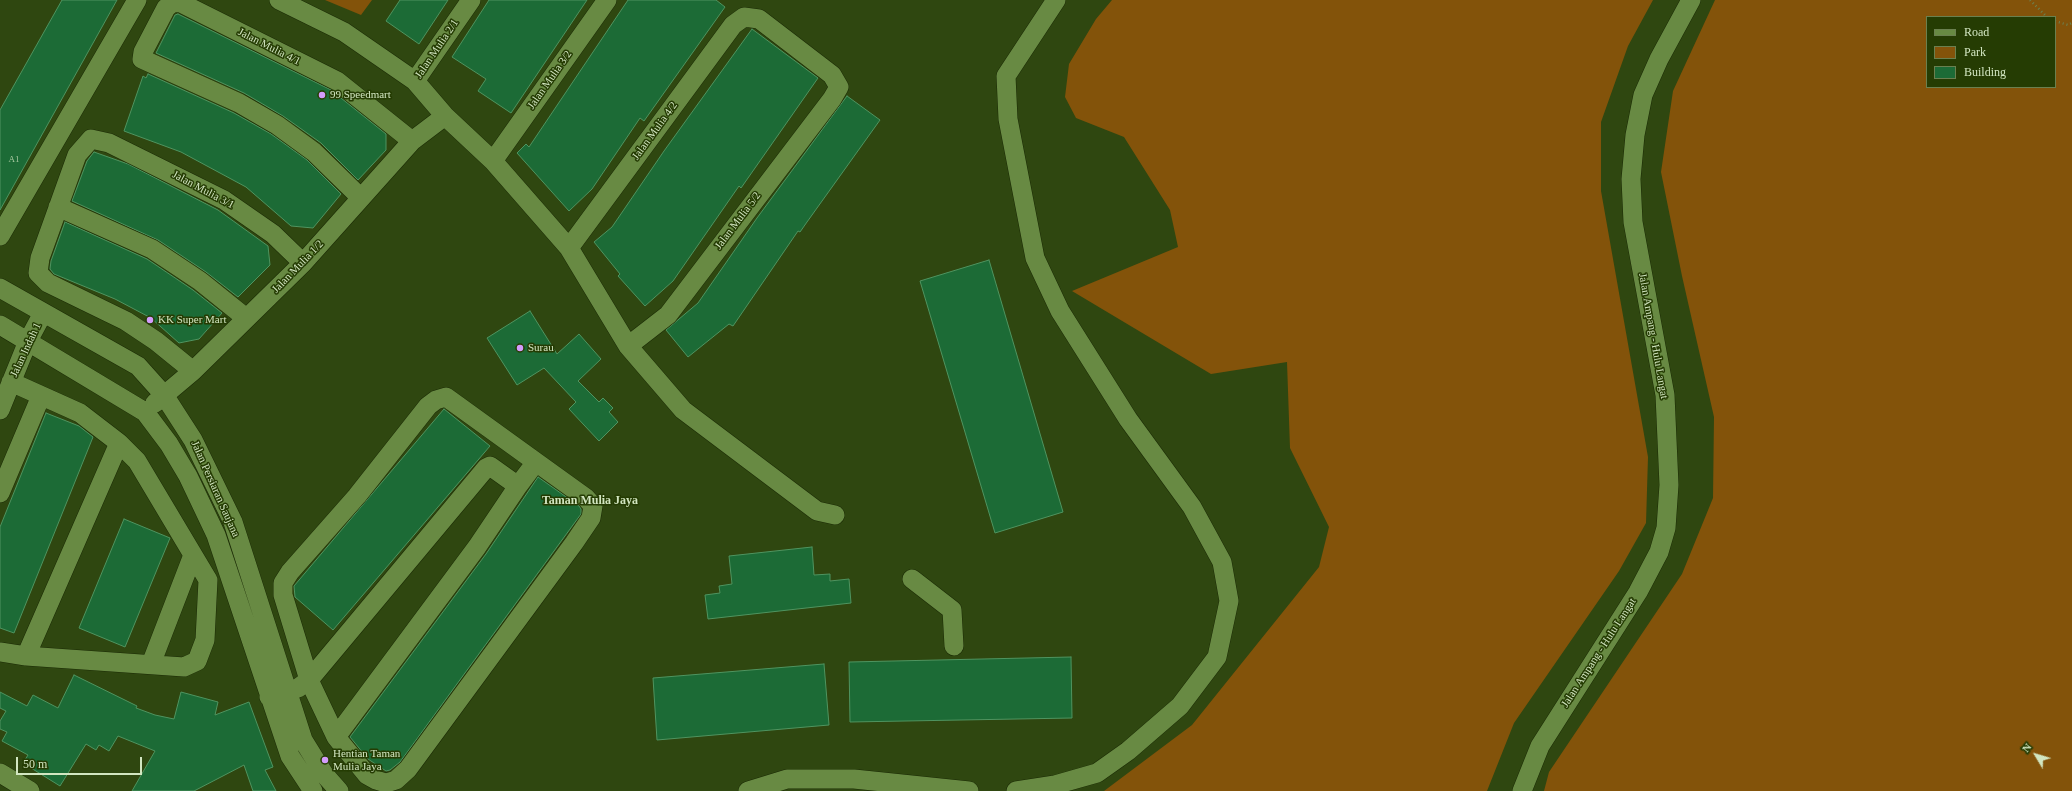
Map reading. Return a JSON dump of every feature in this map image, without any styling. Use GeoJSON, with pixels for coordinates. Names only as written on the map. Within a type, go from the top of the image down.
{"type":"FeatureCollection","features":[{"type":"Feature","properties":{"kind":"street"},"geometry":{"type":"LineString","coordinates":[[0,236],[137,0]]}},
{"type":"Feature","properties":{"kind":"street"},"geometry":{"type":"LineString","coordinates":[[279,0],[344,32],[415,81]]}},
{"type":"Feature","properties":{"kind":"street","name":"Jalan Mulia 2/1"},"geometry":{"type":"LineString","coordinates":[[471,0],[415,81],[445,116],[493,161],[569,248],[628,346],[683,410],[817,511],[835,515]]}},
{"type":"Feature","properties":{"kind":"street","name":"Jalan Mulia 3/2"},"geometry":{"type":"LineString","coordinates":[[493,161],[607,0]]}},
{"type":"Feature","properties":{"kind":"street"},"geometry":{"type":"LineString","coordinates":[[1016,791],[1055,785],[1097,773],[1128,751],[1180,706],[1217,657],[1229,601],[1222,562],[1192,506],[1128,419],[1064,318],[1035,258],[1008,119],[1006,76],[1056,0]]}},
{"type":"Feature","properties":{"kind":"street","name":"Jalan Ampang - Hulu Langat"},"geometry":{"type":"LineString","coordinates":[[1522,791],[1540,746],[1638,592],[1659,552],[1666,528],[1669,485],[1665,394],[1632,222],[1631,179],[1635,135],[1643,95],[1659,59],[1691,0]]}},
{"type":"Feature","properties":{"kind":"street","name":"Jalan Mulia 4/1"},"geometry":{"type":"LineString","coordinates":[[361,198],[314,152],[277,125],[239,103],[142,59],[143,52],[166,8],[174,2],[181,3],[337,81],[412,141]]}},
{"type":"Feature","properties":{"kind":"street","name":"Jalan Mulia 4/2"},"geometry":{"type":"LineString","coordinates":[[569,248],[734,25],[744,17],[759,19],[832,75],[839,87]]}},
{"type":"Feature","properties":{"kind":"street","name":"Jalan Mulia 5/2"},"geometry":{"type":"LineString","coordinates":[[628,346],[668,314],[839,87]]}},
{"type":"Feature","properties":{"kind":"street","name":"Jalan Mulia 1/2"},"geometry":{"type":"LineString","coordinates":[[145,412],[193,371],[303,263],[412,141],[445,116]]}},
{"type":"Feature","properties":{"kind":"street","name":"Jalan Mulia 3/1"},"geometry":{"type":"LineString","coordinates":[[58,207],[77,155],[91,139],[109,142],[224,200],[273,234],[303,263]]}},
{"type":"Feature","properties":{"kind":"street"},"geometry":{"type":"LineString","coordinates":[[193,371],[156,341],[126,321],[48,283],[38,273],[40,258],[58,207],[152,249],[200,281],[246,318]]}},
{"type":"Feature","properties":{"kind":"street","name":"Jalan Persiaran Saujana"},"geometry":{"type":"LineString","coordinates":[[0,288],[138,366],[164,395],[193,440],[233,522],[276,699]]}},
{"type":"Feature","properties":{"kind":"street","name":"Jalan Indah 1"},"geometry":{"type":"LineString","coordinates":[[0,410],[28,342],[43,313]]}},
{"type":"Feature","properties":{"kind":"street","name":"Jalan Persiaran Saujana"},"geometry":{"type":"LineString","coordinates":[[0,325],[145,412],[169,444],[188,476],[216,535],[276,699],[324,774],[339,791]]}},
{"type":"Feature","properties":{"kind":"street"},"geometry":{"type":"LineString","coordinates":[[0,652],[26,656],[184,667],[197,661],[206,640],[208,580],[137,461],[119,443],[80,413],[11,382]]}},
{"type":"Feature","properties":{"kind":"street"},"geometry":{"type":"LineString","coordinates":[[0,493],[41,396]]}},
{"type":"Feature","properties":{"kind":"street"},"geometry":{"type":"LineString","coordinates":[[446,397],[586,498],[593,506],[591,518],[574,543],[413,763],[396,780],[386,782],[376,780],[367,775],[336,737],[309,680],[283,595],[283,582],[356,496],[428,406],[436,400],[446,397]]}},
{"type":"Feature","properties":{"kind":"street"},"geometry":{"type":"LineString","coordinates":[[26,656],[119,443]]}},
{"type":"Feature","properties":{"kind":"street"},"geometry":{"type":"LineString","coordinates":[[336,737],[477,547],[536,462]]}},
{"type":"Feature","properties":{"kind":"street"},"geometry":{"type":"LineString","coordinates":[[312,791],[290,756],[280,728],[276,699],[298,688],[309,680],[486,468],[490,466],[518,486]]}},
{"type":"Feature","properties":{"kind":"street"},"geometry":{"type":"LineString","coordinates":[[151,664],[193,555]]}},
{"type":"Feature","properties":{"kind":"street"},"geometry":{"type":"LineString","coordinates":[[912,578],[952,610],[954,646]]}},
{"type":"Feature","properties":{"kind":"street"},"geometry":{"type":"LineString","coordinates":[[0,773],[30,791]]}},
{"type":"Feature","properties":{"kind":"street"},"geometry":{"type":"LineString","coordinates":[[748,791],[787,779],[847,779],[969,791]]}},
{"type":"Feature","properties":{"kind":"path"},"geometry":{"type":"LineString","coordinates":[[2030,0],[2046,16]]}},
{"type":"Feature","properties":{"kind":"path"},"geometry":{"type":"LineString","coordinates":[[2056,21],[2068,25],[2072,23]]}},
{"type":"Feature","properties":{"kind":"green space"},"geometry":{"type":"Polygon","coordinates":[[[325,0],[372,0],[361,15],[325,0]]]}},
{"type":"Feature","properties":{"kind":"green space"},"geometry":{"type":"Polygon","coordinates":[[[1112,0],[1653,0],[1628,46],[1601,122],[1601,191],[1648,457],[1646,523],[1619,571],[1514,723],[1487,791],[1104,791],[1192,725],[1319,567],[1329,527],[1290,448],[1287,362],[1211,374],[1072,291],[1178,247],[1170,210],[1124,137],[1076,118],[1065,97],[1069,64],[1096,19],[1112,0]]]}},
{"type":"Feature","properties":{"kind":"green space"},"geometry":{"type":"Polygon","coordinates":[[[1715,0],[2072,0],[2072,791],[1544,791],[1549,772],[1682,574],[1713,498],[1714,417],[1682,276],[1661,172],[1673,91],[1715,0]]]}},
{"type":"Feature","properties":{"kind":"building"},"geometry":{"type":"Polygon","coordinates":[[[62,0],[117,0],[0,210],[0,110],[62,0]]]}},
{"type":"Feature","properties":{"kind":"building"},"geometry":{"type":"Polygon","coordinates":[[[400,0],[448,0],[419,44],[386,21],[400,0]]]}},
{"type":"Feature","properties":{"kind":"building"},"geometry":{"type":"Polygon","coordinates":[[[489,0],[587,0],[511,113],[478,91],[486,79],[452,57],[489,0]]]}},
{"type":"Feature","properties":{"kind":"building"},"geometry":{"type":"Polygon","coordinates":[[[628,0],[716,0],[725,7],[644,121],[640,118],[592,189],[569,211],[517,153],[526,144],[529,147],[628,0]]]}},
{"type":"Feature","properties":{"kind":"building"},"geometry":{"type":"Polygon","coordinates":[[[178,14],[331,90],[386,134],[386,150],[358,180],[321,143],[283,116],[244,93],[156,53],[175,15],[178,14]]]}},
{"type":"Feature","properties":{"kind":"building"},"geometry":{"type":"Polygon","coordinates":[[[752,29],[818,78],[741,188],[739,186],[673,281],[645,306],[618,276],[620,274],[594,242],[612,227],[664,151],[752,29]]]}},
{"type":"Feature","properties":{"kind":"building"},"geometry":{"type":"Polygon","coordinates":[[[148,74],[234,113],[271,134],[307,160],[341,194],[313,228],[291,226],[246,187],[181,152],[124,131],[143,76],[146,78],[148,74]]]}},
{"type":"Feature","properties":{"kind":"building"},"geometry":{"type":"Polygon","coordinates":[[[847,96],[880,120],[800,232],[798,231],[733,326],[729,324],[688,357],[666,330],[698,303],[757,218],[847,96]]]}},
{"type":"Feature","properties":{"kind":"building"},"geometry":{"type":"Polygon","coordinates":[[[94,152],[128,164],[218,210],[268,246],[270,265],[238,297],[206,272],[158,240],[72,201],[87,161],[94,152]]]}},
{"type":"Feature","properties":{"kind":"building"},"geometry":{"type":"Polygon","coordinates":[[[65,222],[147,259],[193,290],[222,313],[199,339],[179,343],[151,318],[115,299],[54,274],[50,269],[51,261],[65,222]]]}},
{"type":"Feature","properties":{"kind":"building"},"geometry":{"type":"Polygon","coordinates":[[[989,260],[1063,512],[995,533],[920,281],[989,260]]]}},
{"type":"Feature","properties":{"kind":"building"},"geometry":{"type":"Polygon","coordinates":[[[530,311],[557,354],[579,334],[601,359],[578,381],[599,402],[603,398],[613,408],[609,412],[618,422],[599,441],[569,409],[576,402],[544,368],[517,385],[487,338],[530,311]]]}},
{"type":"Feature","properties":{"kind":"building"},"geometry":{"type":"Polygon","coordinates":[[[444,409],[490,446],[333,630],[295,597],[294,586],[444,409]]]}},
{"type":"Feature","properties":{"kind":"building"},"geometry":{"type":"Polygon","coordinates":[[[46,413],[79,426],[93,437],[14,633],[0,628],[0,527],[46,413]]]}},
{"type":"Feature","properties":{"kind":"building"},"geometry":{"type":"Polygon","coordinates":[[[538,477],[579,506],[581,509],[581,514],[400,762],[390,770],[386,771],[368,759],[350,737],[486,554],[538,477]]]}},
{"type":"Feature","properties":{"kind":"building"},"geometry":{"type":"Polygon","coordinates":[[[124,519],[170,538],[125,647],[79,628],[124,519]]]}},
{"type":"Feature","properties":{"kind":"building"},"geometry":{"type":"Polygon","coordinates":[[[812,547],[814,575],[830,574],[830,581],[849,579],[851,603],[708,619],[705,595],[720,593],[719,586],[732,584],[729,556],[812,547]]]}},
{"type":"Feature","properties":{"kind":"building"},"geometry":{"type":"Polygon","coordinates":[[[1071,657],[1072,718],[850,722],[849,662],[1071,657]]]}},
{"type":"Feature","properties":{"kind":"building"},"geometry":{"type":"Polygon","coordinates":[[[824,664],[829,725],[657,740],[653,678],[824,664]]]}},
{"type":"Feature","properties":{"kind":"building"},"geometry":{"type":"Polygon","coordinates":[[[74,675],[137,706],[136,708],[155,715],[174,719],[181,692],[218,702],[215,715],[249,702],[273,767],[265,770],[276,791],[253,791],[244,765],[194,791],[132,791],[155,751],[118,736],[109,751],[99,745],[96,750],[86,744],[60,786],[23,763],[28,755],[2,741],[7,732],[0,729],[0,721],[6,711],[0,708],[0,692],[27,706],[33,695],[58,708],[74,675]]]}},
{"type":"Feature","properties":{"kind":"place","name":"99 Speedmart"},"geometry":{"type":"Point","coordinates":[322,95]}},
{"type":"Feature","properties":{"kind":"place","name":"KK Super Mart"},"geometry":{"type":"Point","coordinates":[150,320]}},
{"type":"Feature","properties":{"kind":"place","name":"Surau"},"geometry":{"type":"Point","coordinates":[520,348]}},
{"type":"Feature","properties":{"kind":"place","name":"Hentian Taman Mulia Jaya"},"geometry":{"type":"Point","coordinates":[325,760]}},
{"type":"Feature","properties":{"kind":"district","name":"Taman Mulia Jaya"},"geometry":{"type":"Point","coordinates":[590,501]}}]}
